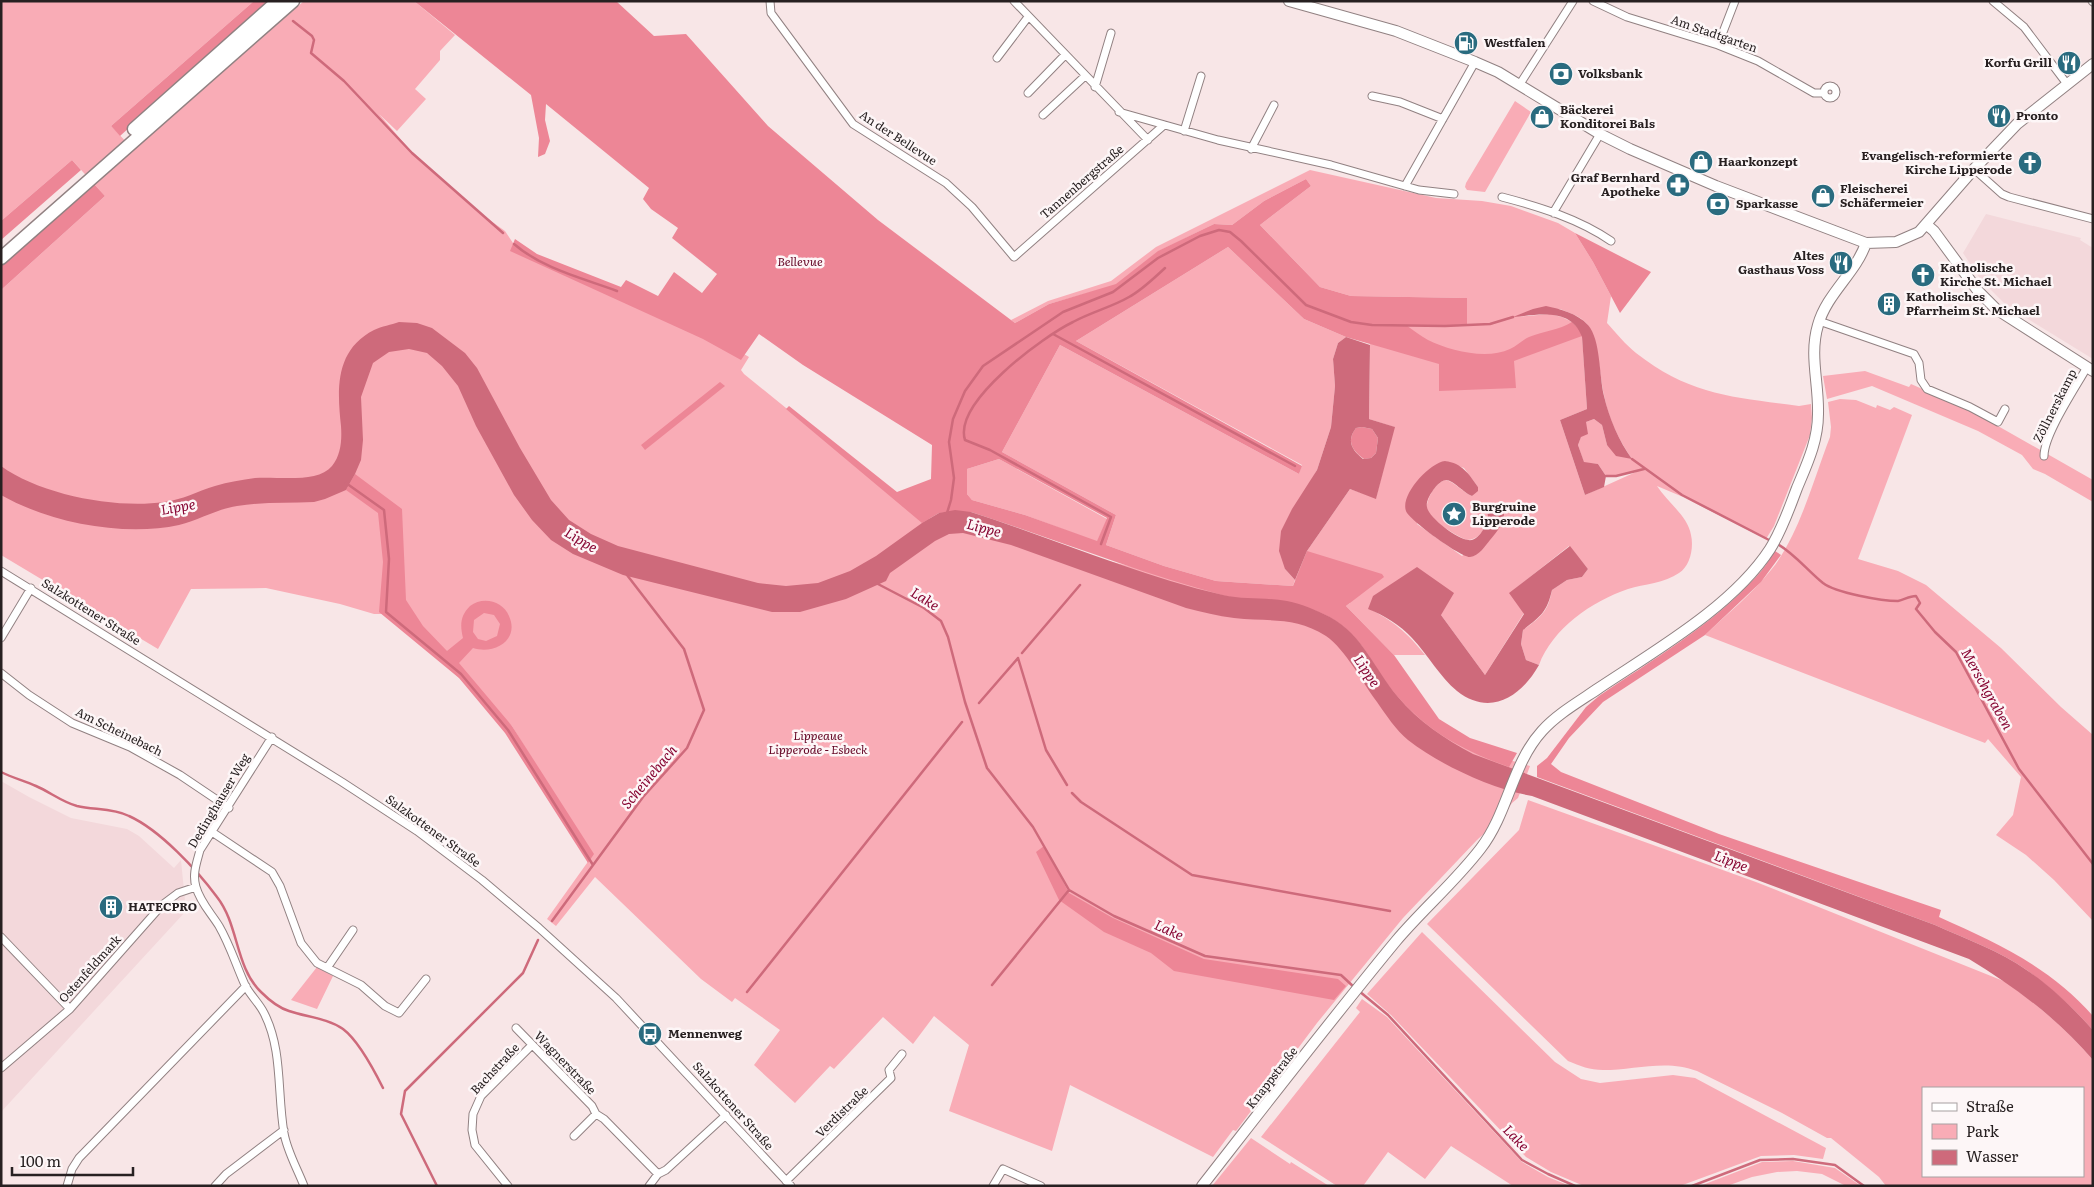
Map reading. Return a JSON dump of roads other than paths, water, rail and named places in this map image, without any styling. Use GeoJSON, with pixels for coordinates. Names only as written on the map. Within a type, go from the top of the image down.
{"type":"FeatureCollection","features":[{"type":"Feature","properties":{"kind":"highway"},"geometry":{"type":"LineString","coordinates":[[129,140],[278,1]]}},
{"type":"Feature","properties":{"kind":"highway"},"geometry":{"type":"LineString","coordinates":[[1,246],[82,181],[293,1]]}},
{"type":"Feature","properties":{"kind":"highway"},"geometry":{"type":"LineString","coordinates":[[1,258],[82,181]]}},
{"type":"Feature","properties":{"kind":"street","name":"An der Bellevue"},"geometry":{"type":"LineString","coordinates":[[770,1],[771,13],[853,124],[946,183],[972,207],[1014,256]]}},
{"type":"Feature","properties":{"kind":"street"},"geometry":{"type":"LineString","coordinates":[[1014,1],[1148,140]]}},
{"type":"Feature","properties":{"kind":"street"},"geometry":{"type":"LineString","coordinates":[[1289,1],[1396,31],[1474,62],[1520,84],[1600,134],[1716,186],[1866,243],[1896,242],[1912,236],[1927,225],[1974,169],[2026,115],[2093,64]]}},
{"type":"Feature","properties":{"kind":"street"},"geometry":{"type":"LineString","coordinates":[[1520,84],[1573,1]]}},
{"type":"Feature","properties":{"kind":"street","name":"Am Stadtgarten"},"geometry":{"type":"LineString","coordinates":[[1593,1],[1627,17],[1718,45],[1758,62],[1814,93],[1824,93]]}},
{"type":"Feature","properties":{"kind":"street"},"geometry":{"type":"LineString","coordinates":[[1718,45],[1734,1]]}},
{"type":"Feature","properties":{"kind":"street"},"geometry":{"type":"LineString","coordinates":[[1993,1],[2024,27],[2067,84]]}},
{"type":"Feature","properties":{"kind":"street"},"geometry":{"type":"LineString","coordinates":[[997,58],[1028,17]]}},
{"type":"Feature","properties":{"kind":"street"},"geometry":{"type":"LineString","coordinates":[[1095,87],[1111,33]]}},
{"type":"Feature","properties":{"kind":"street"},"geometry":{"type":"LineString","coordinates":[[1028,93],[1065,55]]}},
{"type":"Feature","properties":{"kind":"street"},"geometry":{"type":"LineString","coordinates":[[1405,186],[1474,62]]}},
{"type":"Feature","properties":{"kind":"street"},"geometry":{"type":"LineString","coordinates":[[1043,115],[1085,76]]}},
{"type":"Feature","properties":{"kind":"street"},"geometry":{"type":"LineString","coordinates":[[1184,131],[1201,76]]}},
{"type":"Feature","properties":{"kind":"street"},"geometry":{"type":"LineString","coordinates":[[1372,96],[1400,102],[1442,119]]}},
{"type":"Feature","properties":{"kind":"street"},"geometry":{"type":"LineString","coordinates":[[1251,149],[1274,105]]}},
{"type":"Feature","properties":{"kind":"street"},"geometry":{"type":"LineString","coordinates":[[1119,112],[1251,149],[1331,165],[1419,190],[1454,194]]}},
{"type":"Feature","properties":{"kind":"street","name":"Tannenbergstraße"},"geometry":{"type":"LineString","coordinates":[[1014,256],[1164,125]]}},
{"type":"Feature","properties":{"kind":"street"},"geometry":{"type":"LineString","coordinates":[[1553,213],[1600,134]]}},
{"type":"Feature","properties":{"kind":"street"},"geometry":{"type":"LineString","coordinates":[[1974,169],[2002,194],[2009,197],[2093,219]]}},
{"type":"Feature","properties":{"kind":"street"},"geometry":{"type":"LineString","coordinates":[[1502,198],[1553,213],[1590,228],[1611,241]]}},
{"type":"Feature","properties":{"kind":"street"},"geometry":{"type":"LineString","coordinates":[[1927,225],[1934,231],[1978,291],[1996,309],[2090,369]]}},
{"type":"Feature","properties":{"kind":"street","name":"Knappstraße"},"geometry":{"type":"LineString","coordinates":[[1202,1186],[1414,919],[1472,860],[1489,836],[1508,799],[1523,759],[1534,740],[1553,720],[1682,632],[1726,597],[1751,574],[1771,548],[1815,442],[1818,393],[1813,364],[1814,339],[1819,321],[1823,310],[1840,282],[1861,258],[1866,243]]}},
{"type":"Feature","properties":{"kind":"street"},"geometry":{"type":"LineString","coordinates":[[1819,321],[1914,354],[1919,362],[1923,384],[1930,391],[1970,407],[1998,422],[2004,408]]}},
{"type":"Feature","properties":{"kind":"street","name":"Zöllnerskamp"},"geometry":{"type":"LineString","coordinates":[[2044,456],[2044,448],[2058,419],[2090,369]]}},
{"type":"Feature","properties":{"kind":"street","name":"Salzkottener Straße"},"geometry":{"type":"LineString","coordinates":[[1,571],[272,737],[417,831],[482,880],[539,928],[616,998],[789,1183]]}},
{"type":"Feature","properties":{"kind":"street"},"geometry":{"type":"LineString","coordinates":[[1,638],[31,588]]}},
{"type":"Feature","properties":{"kind":"street","name":"Am Scheinebach"},"geometry":{"type":"LineString","coordinates":[[1,673],[29,695],[72,723],[130,747],[180,775],[228,808]]}},
{"type":"Feature","properties":{"kind":"street","name":"Dedinghauser Weg"},"geometry":{"type":"LineString","coordinates":[[272,737],[200,850],[196,864],[196,887],[203,904],[230,946],[246,986],[263,1012],[274,1041],[286,1143],[304,1186]]}},
{"type":"Feature","properties":{"kind":"street"},"geometry":{"type":"LineString","coordinates":[[212,832],[272,872],[280,886],[302,943],[317,962],[361,985],[386,1006],[399,1013],[426,979]]}},
{"type":"Feature","properties":{"kind":"street","name":"Ostenfeldmark"},"geometry":{"type":"LineString","coordinates":[[1,1068],[70,1009],[162,905],[178,893],[196,887]]}},
{"type":"Feature","properties":{"kind":"street"},"geometry":{"type":"LineString","coordinates":[[328,968],[353,930]]}},
{"type":"Feature","properties":{"kind":"street"},"geometry":{"type":"LineString","coordinates":[[1,937],[70,1009]]}},
{"type":"Feature","properties":{"kind":"street"},"geometry":{"type":"LineString","coordinates":[[67,1186],[72,1169],[79,1158],[246,986]]}},
{"type":"Feature","properties":{"kind":"street","name":"Wagnerstraße"},"geometry":{"type":"LineString","coordinates":[[516,1028],[592,1106],[596,1114],[604,1119],[658,1174]]}},
{"type":"Feature","properties":{"kind":"street","name":"Bachstraße"},"geometry":{"type":"LineString","coordinates":[[508,1186],[478,1150],[473,1137],[472,1121],[481,1096],[532,1045]]}},
{"type":"Feature","properties":{"kind":"street","name":"Verdistraße"},"geometry":{"type":"LineString","coordinates":[[789,1183],[891,1078],[889,1070],[902,1054]]}},
{"type":"Feature","properties":{"kind":"street","name":"Wagnerstraße"},"geometry":{"type":"LineString","coordinates":[[574,1136],[596,1114]]}},
{"type":"Feature","properties":{"kind":"street"},"geometry":{"type":"LineString","coordinates":[[649,1186],[658,1174],[666,1170],[726,1115]]}},
{"type":"Feature","properties":{"kind":"street"},"geometry":{"type":"LineString","coordinates":[[214,1186],[226,1174],[284,1130]]}},
{"type":"Feature","properties":{"kind":"street"},"geometry":{"type":"LineString","coordinates":[[994,1186],[1003,1169],[1041,1186]]}},
{"type":"Feature","properties":{"kind":"water"},"geometry":{"type":"Polygon","coordinates":[[[1546,306],[1574,315],[1584,321],[1592,332],[1597,349],[1602,388],[1609,413],[1619,437],[1632,459],[1616,456],[1607,445],[1602,425],[1594,419],[1586,422],[1588,434],[1581,437],[1578,445],[1584,462],[1598,464],[1606,476],[1604,487],[1585,495],[1560,420],[1587,409],[1582,337],[1577,327],[1562,317],[1543,315],[1513,317],[1546,306]]]}},
{"type":"Feature","properties":{"kind":"water","name":"Lippe"},"geometry":{"type":"Polygon","coordinates":[[[399,322],[417,323],[432,328],[465,353],[477,368],[520,448],[551,500],[569,520],[591,534],[618,546],[758,583],[786,586],[818,583],[850,571],[876,556],[939,513],[955,510],[971,512],[1002,522],[1128,567],[1191,587],[1231,597],[1293,602],[1330,617],[1342,625],[1360,643],[1398,697],[1414,714],[1432,729],[1473,754],[1935,925],[2006,957],[2045,984],[2093,1030],[2093,1060],[2065,1030],[2035,1004],[1969,959],[1532,796],[1500,788],[1451,767],[1408,740],[1395,727],[1340,649],[1326,636],[1303,625],[1282,621],[1228,617],[1186,608],[1011,545],[963,533],[949,534],[935,541],[890,573],[886,581],[846,599],[800,612],[772,612],[623,575],[573,554],[551,540],[532,520],[514,495],[476,426],[458,386],[442,366],[427,353],[409,349],[389,352],[373,363],[361,397],[363,440],[361,460],[346,490],[325,499],[314,502],[265,503],[237,506],[179,525],[135,529],[111,528],[64,520],[20,505],[1,495],[1,466],[37,485],[57,492],[102,501],[145,504],[177,499],[235,481],[255,478],[307,477],[325,472],[335,462],[341,442],[339,385],[345,359],[361,338],[374,330],[399,322]]]}},
{"type":"Feature","properties":{"kind":"water"},"geometry":{"type":"Polygon","coordinates":[[[1346,337],[1370,345],[1369,419],[1395,427],[1376,499],[1350,489],[1307,551],[1295,580],[1285,569],[1279,551],[1281,531],[1292,509],[1317,470],[1331,427],[1335,386],[1333,359],[1338,343],[1346,337]],[[1356,428],[1351,437],[1353,449],[1363,459],[1371,458],[1376,453],[1378,438],[1372,429],[1356,428]]]}},
{"type":"Feature","properties":{"kind":"water"},"geometry":{"type":"Polygon","coordinates":[[[1445,461],[1461,467],[1478,487],[1478,491],[1472,496],[1446,480],[1436,486],[1429,497],[1427,507],[1432,516],[1444,527],[1463,539],[1473,540],[1477,538],[1488,522],[1487,510],[1494,505],[1504,510],[1502,522],[1498,530],[1482,550],[1470,557],[1457,552],[1425,530],[1406,511],[1407,497],[1417,481],[1431,467],[1445,461]]]}},
{"type":"Feature","properties":{"kind":"water"},"geometry":{"type":"Polygon","coordinates":[[[1570,546],[1588,569],[1582,577],[1567,580],[1552,590],[1545,609],[1523,630],[1521,644],[1526,660],[1539,665],[1523,686],[1504,700],[1493,703],[1481,702],[1469,699],[1457,691],[1407,633],[1392,621],[1368,609],[1373,596],[1417,567],[1454,593],[1441,615],[1485,675],[1524,614],[1509,593],[1570,546]]]}},
{"type":"Feature","properties":{"kind":"waterway"},"geometry":{"type":"LineString","coordinates":[[293,21],[312,36],[314,40],[311,53],[344,81],[412,153],[503,233]]}},
{"type":"Feature","properties":{"kind":"waterway"},"geometry":{"type":"LineString","coordinates":[[947,513],[954,478],[949,442],[953,419],[965,391],[983,366],[1063,312],[1113,292],[1158,258],[1200,236],[1219,230],[1230,232],[1306,305],[1351,322],[1372,325],[1445,326],[1490,324],[1513,317]]}},
{"type":"Feature","properties":{"kind":"waterway"},"geometry":{"type":"LineString","coordinates":[[514,244],[525,253],[550,266],[617,291]]}},
{"type":"Feature","properties":{"kind":"waterway"},"geometry":{"type":"LineString","coordinates":[[1101,544],[1111,517],[990,450],[965,440],[965,425],[973,408],[986,390],[1023,355],[1073,322],[1116,304],[1134,294],[1165,268]]}},
{"type":"Feature","properties":{"kind":"waterway"},"geometry":{"type":"LineString","coordinates":[[1053,334],[1295,466]]}},
{"type":"Feature","properties":{"kind":"waterway","name":"Merschgraben"},"geometry":{"type":"LineString","coordinates":[[1632,459],[1682,495],[1771,541]]}},
{"type":"Feature","properties":{"kind":"waterway"},"geometry":{"type":"LineString","coordinates":[[1606,476],[1616,476],[1644,469]]}},
{"type":"Feature","properties":{"kind":"waterway"},"geometry":{"type":"LineString","coordinates":[[346,483],[384,510],[389,559],[386,612],[461,674],[508,730],[593,865]]}},
{"type":"Feature","properties":{"kind":"waterway","name":"Merschgraben"},"geometry":{"type":"LineString","coordinates":[[1776,543],[1829,587],[1859,596],[1891,601],[1916,596],[1920,603],[1916,609],[1935,632],[1956,652],[2019,769],[2093,864]]}},
{"type":"Feature","properties":{"kind":"waterway","name":"Scheinebach"},"geometry":{"type":"LineString","coordinates":[[552,921],[643,797],[687,748],[704,710],[684,649],[627,575]]}},
{"type":"Feature","properties":{"kind":"waterway","name":"Lake"},"geometry":{"type":"LineString","coordinates":[[876,583],[924,608],[941,621],[948,637],[965,702],[987,768],[1033,827],[1069,890],[1114,916],[1205,956],[1341,975],[1355,988]]}},
{"type":"Feature","properties":{"kind":"waterway"},"geometry":{"type":"LineString","coordinates":[[1022,653],[1080,585]]}},
{"type":"Feature","properties":{"kind":"waterway"},"geometry":{"type":"LineString","coordinates":[[1018,658],[1046,750],[1067,785]]}},
{"type":"Feature","properties":{"kind":"waterway"},"geometry":{"type":"LineString","coordinates":[[979,703],[1018,658]]}},
{"type":"Feature","properties":{"kind":"waterway"},"geometry":{"type":"LineString","coordinates":[[747,992],[962,722]]}},
{"type":"Feature","properties":{"kind":"waterway"},"geometry":{"type":"LineString","coordinates":[[1,772],[36,786],[72,804],[123,813],[141,822],[153,831],[177,852],[217,897],[229,920],[246,971],[261,992],[285,1010],[323,1020],[343,1029],[360,1048],[383,1088]]}},
{"type":"Feature","properties":{"kind":"waterway"},"geometry":{"type":"LineString","coordinates":[[1072,793],[1081,802],[1192,875],[1390,911]]}},
{"type":"Feature","properties":{"kind":"waterway"},"geometry":{"type":"LineString","coordinates":[[992,985],[1069,890]]}},
{"type":"Feature","properties":{"kind":"waterway","name":"Scheinebach"},"geometry":{"type":"LineString","coordinates":[[437,1186],[401,1114],[405,1091],[523,973],[538,940]]}},
{"type":"Feature","properties":{"kind":"waterway","name":"Lake"},"geometry":{"type":"LineString","coordinates":[[1359,991],[1388,1015],[1522,1160],[1575,1186]]}},
{"type":"Feature","properties":{"kind":"waterway","name":"Lake"},"geometry":{"type":"LineString","coordinates":[[1692,1186],[1760,1160],[1793,1159],[1835,1165],[1864,1186]]}},
{"type":"Feature","properties":{"kind":"place","name":"Westfalen"},"geometry":{"type":"Point","coordinates":[1466,43]}},
{"type":"Feature","properties":{"kind":"place","name":"Korfu Grill"},"geometry":{"type":"Point","coordinates":[2069,63]}},
{"type":"Feature","properties":{"kind":"place","name":"Volksbank"},"geometry":{"type":"Point","coordinates":[1561,74]}},
{"type":"Feature","properties":{"kind":"place","name":"Pronto"},"geometry":{"type":"Point","coordinates":[1999,116]}},
{"type":"Feature","properties":{"kind":"place","name":"Bäckerei Konditorei Bals"},"geometry":{"type":"Point","coordinates":[1542,117]}},
{"type":"Feature","properties":{"kind":"place","name":"Haarkonzept"},"geometry":{"type":"Point","coordinates":[1701,162]}},
{"type":"Feature","properties":{"kind":"place","name":"Evangelisch-reformierte Kirche Lipperode"},"geometry":{"type":"Point","coordinates":[2030,163]}},
{"type":"Feature","properties":{"kind":"place","name":"Graf Bernhard Apotheke"},"geometry":{"type":"Point","coordinates":[1678,185]}},
{"type":"Feature","properties":{"kind":"place","name":"Fleischerei Schäfermeier"},"geometry":{"type":"Point","coordinates":[1823,196]}},
{"type":"Feature","properties":{"kind":"place","name":"Sparkasse"},"geometry":{"type":"Point","coordinates":[1718,204]}},
{"type":"Feature","properties":{"kind":"place","name":"Altes Gasthaus Voss"},"geometry":{"type":"Point","coordinates":[1841,263]}},
{"type":"Feature","properties":{"kind":"place","name":"Katholische Kirche St. Michael"},"geometry":{"type":"Point","coordinates":[1923,275]}},
{"type":"Feature","properties":{"kind":"place","name":"Katholisches Pfarrheim St. Michael"},"geometry":{"type":"Point","coordinates":[1889,304]}},
{"type":"Feature","properties":{"kind":"place","name":"Burgruine Lipperode"},"geometry":{"type":"Point","coordinates":[1454,514]}},
{"type":"Feature","properties":{"kind":"place","name":"HATECPRO"},"geometry":{"type":"Point","coordinates":[111,907]}},
{"type":"Feature","properties":{"kind":"place","name":"Mennenweg"},"geometry":{"type":"Point","coordinates":[650,1034]}},
{"type":"Feature","properties":{"kind":"park label","name":"Bellevue"},"geometry":{"type":"Point","coordinates":[800,262]}},
{"type":"Feature","properties":{"kind":"park label","name":"Lippeaue Lipperode - Esbeck"},"geometry":{"type":"Point","coordinates":[818,743]}}]}
